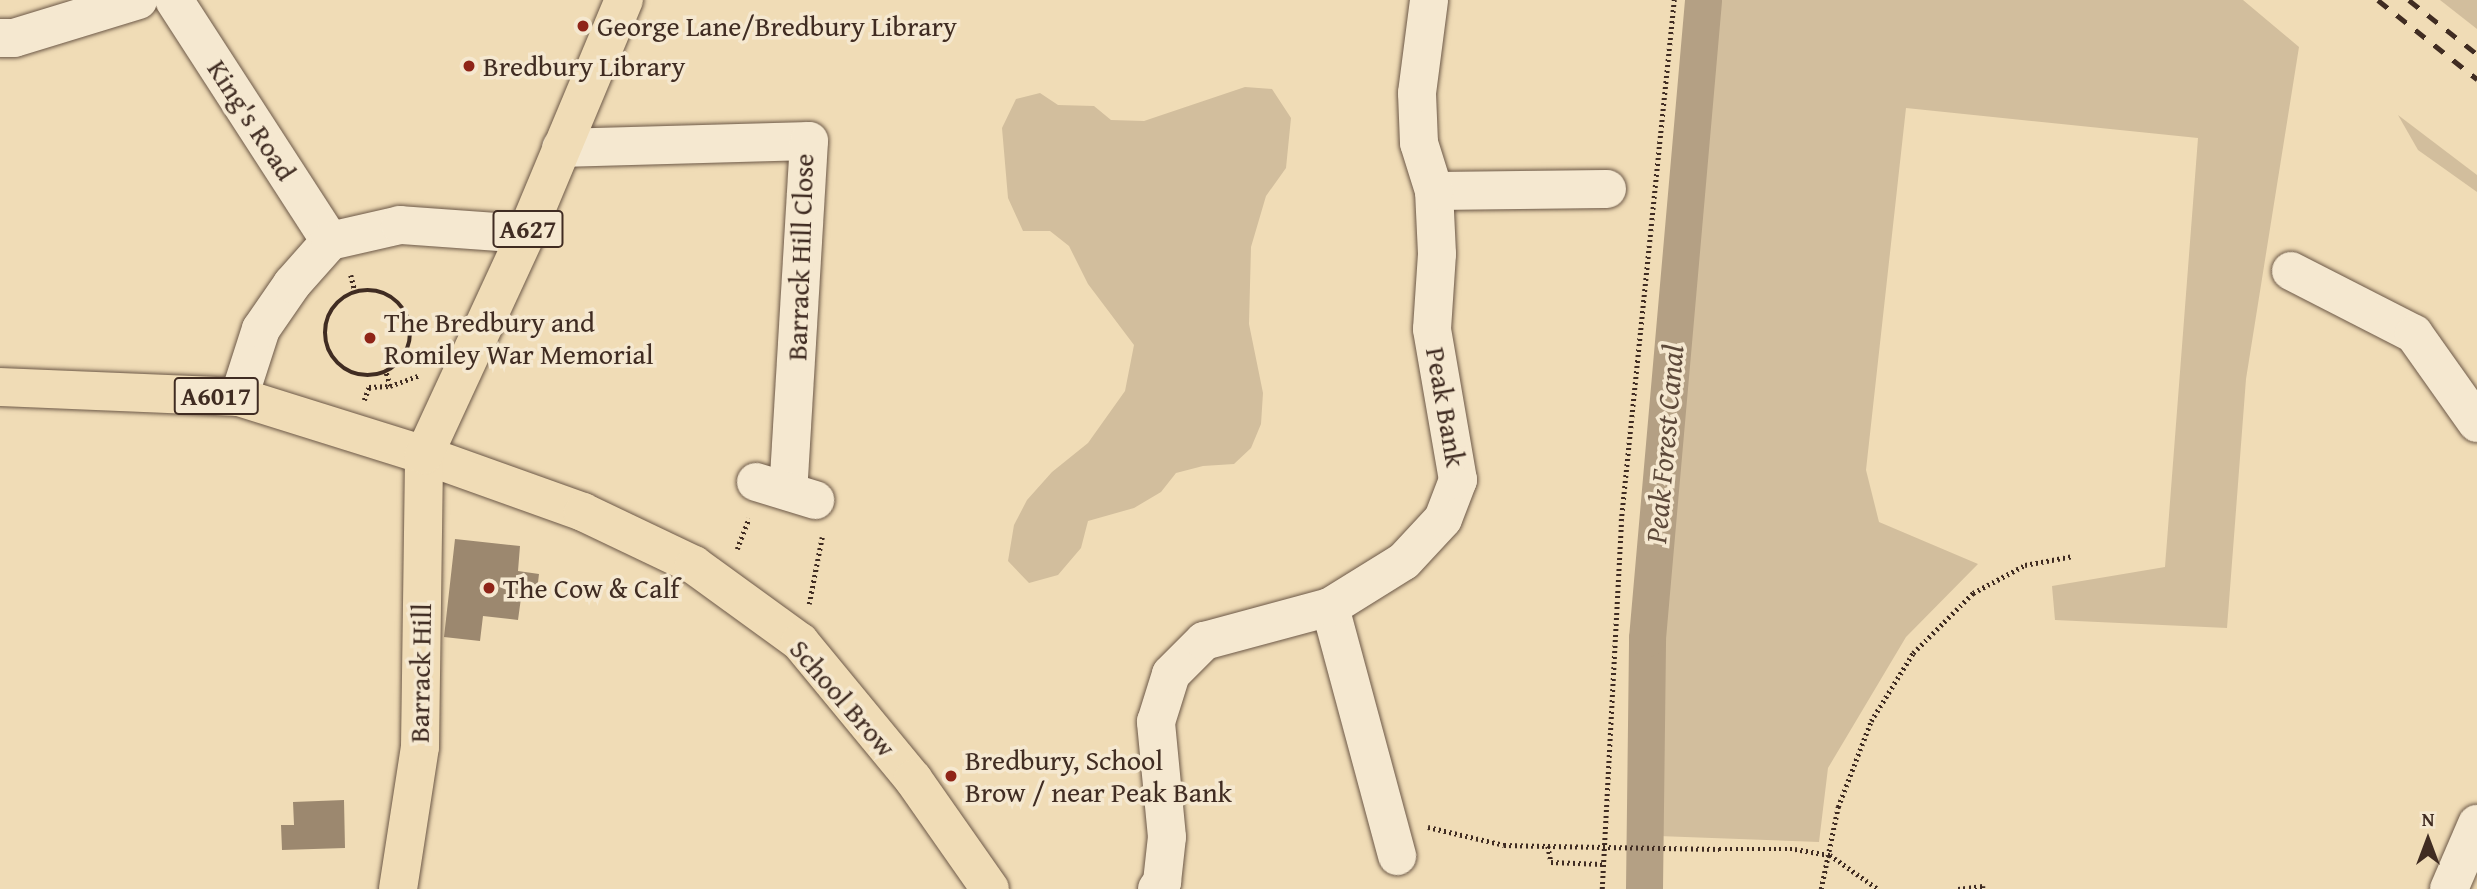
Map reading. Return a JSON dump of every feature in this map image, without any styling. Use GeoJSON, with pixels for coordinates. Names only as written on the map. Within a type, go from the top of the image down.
{"type":"FeatureCollection","features":[{"type":"Feature","properties":{"kind":"main road","name":"A627"},"geometry":{"type":"LineString","coordinates":[[424,455],[526,234],[624,0]]}},
{"type":"Feature","properties":{"kind":"main road","name":"A6017"},"geometry":{"type":"LineString","coordinates":[[0,387],[239,397],[424,455]]}},
{"type":"Feature","properties":{"kind":"main road","name":"School Brow"},"geometry":{"type":"LineString","coordinates":[[424,455],[583,512],[694,565],[800,642],[913,779],[990,889]]}},
{"type":"Feature","properties":{"kind":"main road","name":"Barrack Hill"},"geometry":{"type":"LineString","coordinates":[[398,889],[420,747],[424,455]]}},
{"type":"Feature","properties":{"kind":"street"},"geometry":{"type":"LineString","coordinates":[[0,38],[14,38],[138,0]]}},
{"type":"Feature","properties":{"kind":"street","name":"King's Road"},"geometry":{"type":"LineString","coordinates":[[174,0],[330,241]]}},
{"type":"Feature","properties":{"kind":"street","name":"Peak Bank"},"geometry":{"type":"LineString","coordinates":[[1157,889],[1162,882],[1167,837],[1156,722],[1171,674],[1204,641],[1330,607],[1404,561],[1443,519],[1458,480],[1432,329],[1437,254],[1434,191],[1419,143],[1418,93],[1429,0]]}},
{"type":"Feature","properties":{"kind":"street","name":"Barrack Hill Close"},"geometry":{"type":"LineString","coordinates":[[561,148],[808,141],[786,491]]}},
{"type":"Feature","properties":{"kind":"street"},"geometry":{"type":"LineString","coordinates":[[1434,191],[1607,189]]}},
{"type":"Feature","properties":{"kind":"street"},"geometry":{"type":"LineString","coordinates":[[239,397],[261,329],[292,284],[330,241],[400,225],[526,234]]}},
{"type":"Feature","properties":{"kind":"street"},"geometry":{"type":"LineString","coordinates":[[2291,271],[2414,334],[2477,423]]}},
{"type":"Feature","properties":{"kind":"street"},"geometry":{"type":"LineString","coordinates":[[1330,607],[1397,856]]}},
{"type":"Feature","properties":{"kind":"street"},"geometry":{"type":"LineString","coordinates":[[2449,889],[2477,824]]}},
{"type":"Feature","properties":{"kind":"path"},"geometry":{"type":"LineString","coordinates":[[1602,889],[1621,521],[1674,0]]}},
{"type":"Feature","properties":{"kind":"path"},"geometry":{"type":"LineString","coordinates":[[378,290],[393,297],[406,310],[411,325],[411,342],[402,361],[386,373],[365,376],[348,372],[334,360],[327,347],[325,324],[335,304],[355,291],[378,290]]}},
{"type":"Feature","properties":{"kind":"path"},"geometry":{"type":"LineString","coordinates":[[721,585],[758,497],[786,491],[828,506],[800,642]]}},
{"type":"Feature","properties":{"kind":"path"},"geometry":{"type":"LineString","coordinates":[[1821,889],[1839,807],[1871,721],[1913,653],[1973,593],[2025,565],[2073,556]]}},
{"type":"Feature","properties":{"kind":"path"},"geometry":{"type":"LineString","coordinates":[[1386,818],[1504,845],[1795,849],[1830,855],[1878,889]]}},
{"type":"Feature","properties":{"kind":"path"},"geometry":{"type":"LineString","coordinates":[[1549,846],[1551,862],[1602,864]]}},
{"type":"Feature","properties":{"kind":"path"},"geometry":{"type":"LineString","coordinates":[[1958,889],[1983,886],[1983,889]]}},
{"type":"Feature","properties":{"kind":"shaded area"},"geometry":{"type":"Polygon","coordinates":[[[1721,0],[2243,0],[2299,47],[2246,379],[2227,628],[2055,620],[2052,586],[2165,567],[2198,138],[1906,108],[1866,470],[1879,522],[1978,564],[1906,637],[1828,768],[1819,842],[1658,836],[1663,633],[1721,0]]]}},
{"type":"Feature","properties":{"kind":"shaded area"},"geometry":{"type":"Polygon","coordinates":[[[2440,0],[2477,0],[2477,29],[2440,0]]]}},
{"type":"Feature","properties":{"kind":"shaded area"},"geometry":{"type":"Polygon","coordinates":[[[1245,87],[1272,89],[1291,118],[1286,168],[1266,196],[1251,247],[1249,324],[1263,393],[1261,424],[1251,448],[1234,464],[1203,466],[1176,473],[1161,492],[1134,508],[1088,521],[1081,548],[1058,575],[1029,583],[1008,561],[1014,525],[1027,500],[1052,472],[1088,443],[1125,391],[1134,345],[1088,284],[1069,246],[1050,231],[1023,231],[1008,198],[1002,128],[1016,99],[1040,93],[1058,105],[1094,106],[1111,120],[1144,121],[1245,87]]]}},
{"type":"Feature","properties":{"kind":"shaded area"},"geometry":{"type":"Polygon","coordinates":[[[2398,115],[2477,175],[2477,192],[2418,150],[2398,115]]]}},
{"type":"Feature","properties":{"kind":"building"},"geometry":{"type":"Polygon","coordinates":[[[455,539],[520,546],[518,571],[539,574],[536,599],[521,598],[518,620],[483,616],[480,641],[444,637],[455,539]]]}},
{"type":"Feature","properties":{"kind":"building"},"geometry":{"type":"Polygon","coordinates":[[[344,800],[345,848],[282,850],[281,825],[294,825],[293,802],[344,800]]]}},
{"type":"Feature","properties":{"kind":"waterway","name":"Peak Forest Canal"},"geometry":{"type":"LineString","coordinates":[[1644,889],[1647,638],[1703,0]]}},
{"type":"Feature","properties":{"kind":"railway"},"geometry":{"type":"LineString","coordinates":[[2378,0],[2477,79]]}},
{"type":"Feature","properties":{"kind":"railway"},"geometry":{"type":"LineString","coordinates":[[2409,0],[2477,54]]}},
{"type":"Feature","properties":{"kind":"place","name":"George Lane/Bredbury Library"},"geometry":{"type":"Point","coordinates":[583,26]}},
{"type":"Feature","properties":{"kind":"place","name":"Bredbury Library"},"geometry":{"type":"Point","coordinates":[469,66]}},
{"type":"Feature","properties":{"kind":"place","name":"The Bredbury and Romiley War Memorial"},"geometry":{"type":"Point","coordinates":[370,338]}},
{"type":"Feature","properties":{"kind":"place","name":"The Cow & Calf"},"geometry":{"type":"Point","coordinates":[489,588]}},
{"type":"Feature","properties":{"kind":"place","name":"Bredbury, School Brow / near Peak Bank"},"geometry":{"type":"Point","coordinates":[951,776]}}]}
